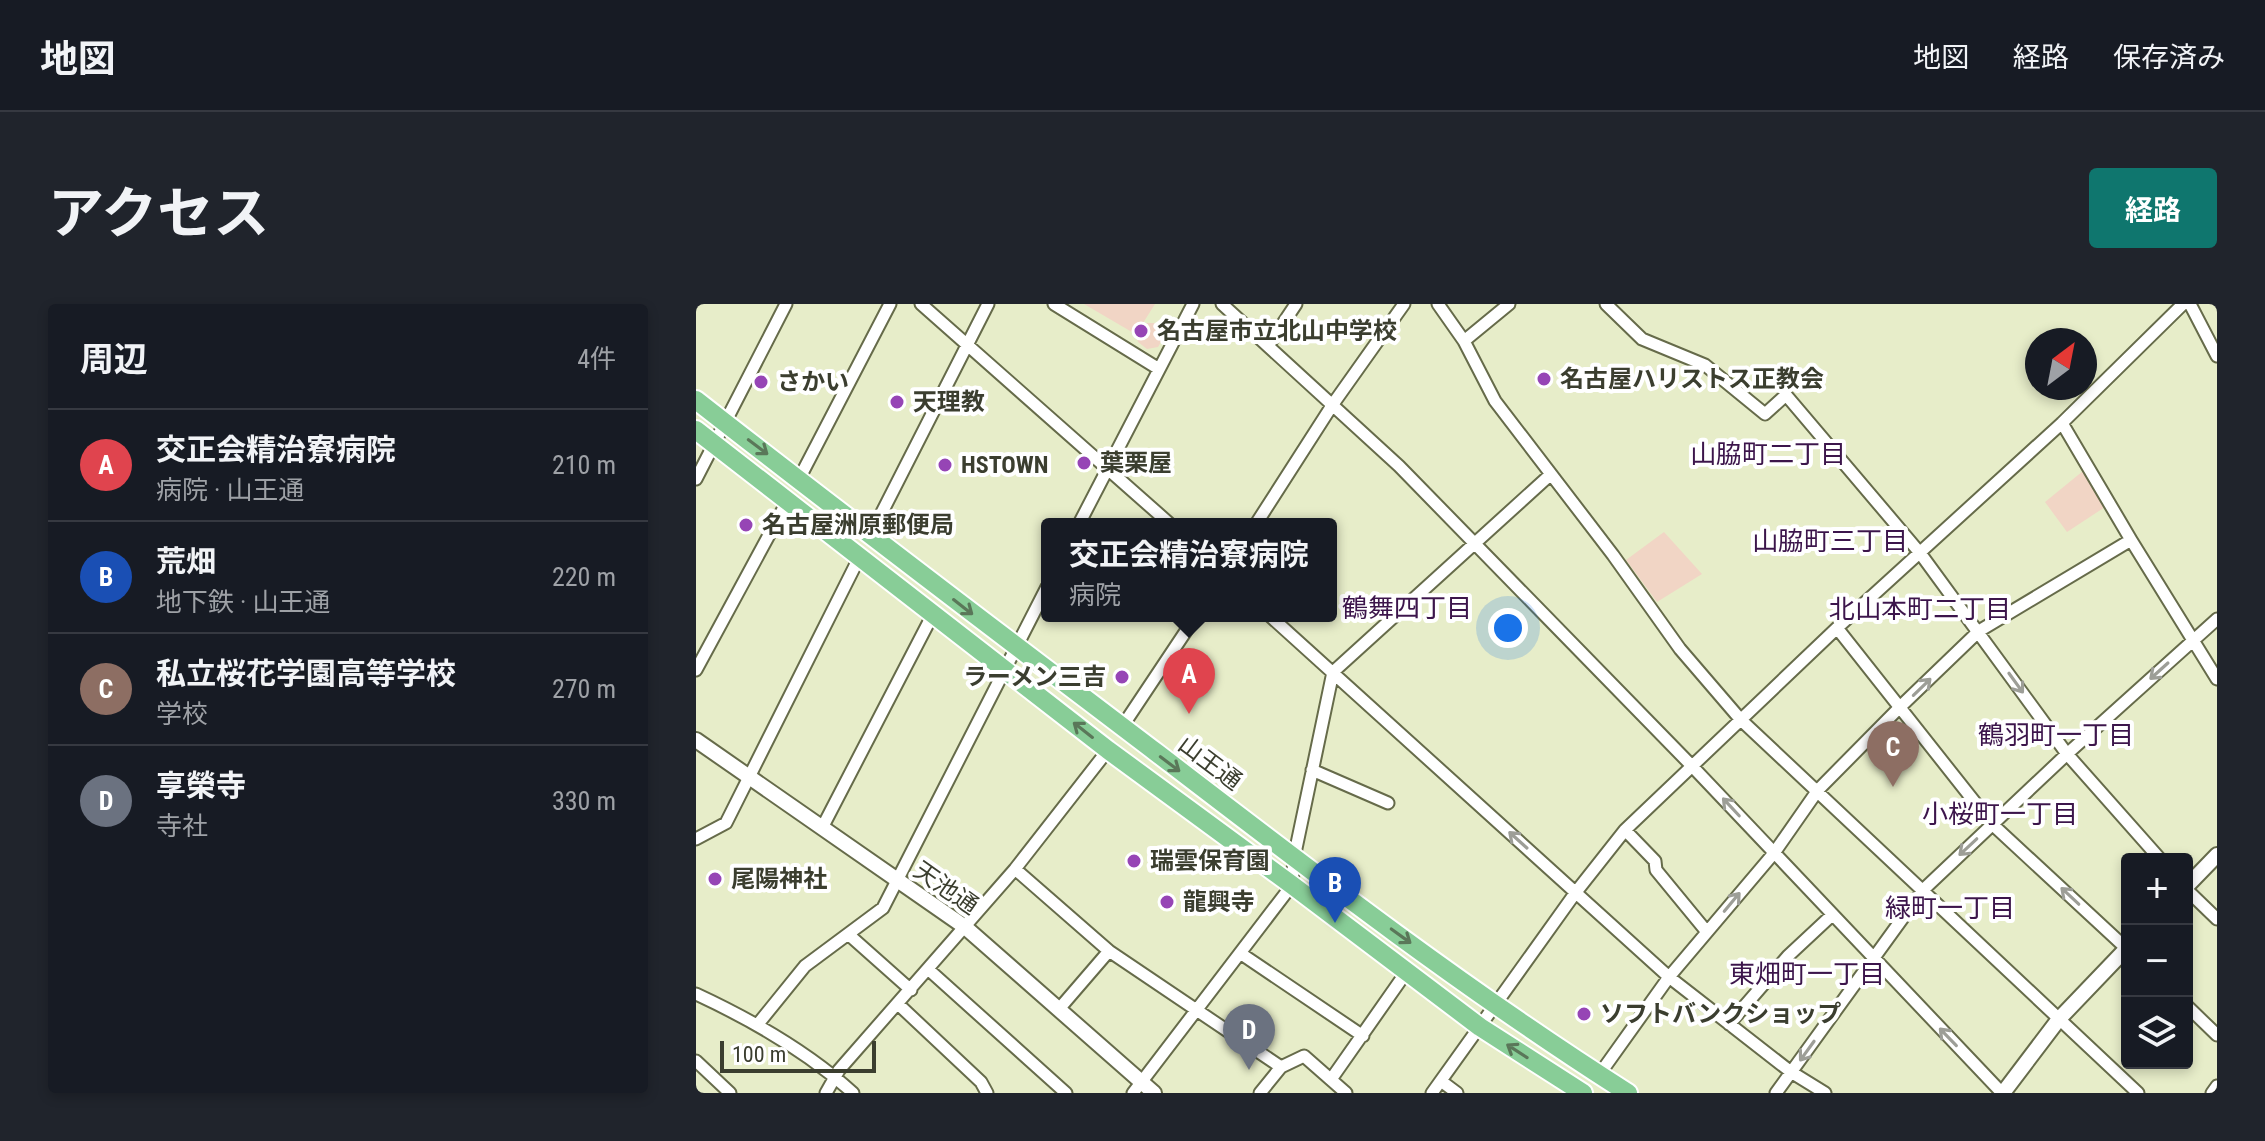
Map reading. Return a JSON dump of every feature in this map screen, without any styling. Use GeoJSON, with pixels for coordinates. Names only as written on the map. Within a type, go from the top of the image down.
{"type":"FeatureCollection","features":[{"type":"Feature","properties":{"kind":"main road","name":"山王通"},"geometry":{"type":"LineString","coordinates":[[696,400],[1294,858],[1494,1006],[1628,1093]]}},
{"type":"Feature","properties":{"kind":"main road","name":"山王通"},"geometry":{"type":"LineString","coordinates":[[696,430],[1108,750],[1480,1027],[1578,1092]]}},
{"type":"Feature","properties":{"kind":"street"},"geometry":{"type":"LineString","coordinates":[[696,479],[786,304]]}},
{"type":"Feature","properties":{"kind":"street"},"geometry":{"type":"LineString","coordinates":[[799,479],[890,304]]}},
{"type":"Feature","properties":{"kind":"street"},"geometry":{"type":"LineString","coordinates":[[921,304],[1163,518]]}},
{"type":"Feature","properties":{"kind":"street"},"geometry":{"type":"LineString","coordinates":[[871,534],[988,304]]}},
{"type":"Feature","properties":{"kind":"street"},"geometry":{"type":"LineString","coordinates":[[1054,304],[1159,369]]}},
{"type":"Feature","properties":{"kind":"street"},"geometry":{"type":"LineString","coordinates":[[1082,518],[1193,304]]}},
{"type":"Feature","properties":{"kind":"street"},"geometry":{"type":"LineString","coordinates":[[1222,304],[1399,466],[1691,765],[2002,1093],[2059,1019],[2121,954]]}},
{"type":"Feature","properties":{"kind":"street"},"geometry":{"type":"LineString","coordinates":[[1268,346],[1296,304]]}},
{"type":"Feature","properties":{"kind":"street"},"geometry":{"type":"LineString","coordinates":[[1260,518],[1333,404],[1404,304]]}},
{"type":"Feature","properties":{"kind":"street"},"geometry":{"type":"LineString","coordinates":[[1438,304],[1464,341],[1495,401],[1613,555],[1680,649],[1741,720],[2138,1093]]}},
{"type":"Feature","properties":{"kind":"street"},"geometry":{"type":"LineString","coordinates":[[1464,341],[1509,304]]}},
{"type":"Feature","properties":{"kind":"street"},"geometry":{"type":"LineString","coordinates":[[1606,304],[1642,339],[1705,365],[1765,414],[1786,395],[1920,553],[2067,754],[2155,853]]}},
{"type":"Feature","properties":{"kind":"street"},"geometry":{"type":"LineString","coordinates":[[1432,1093],[1576,892],[1625,830],[1837,628],[2062,423],[2183,304]]}},
{"type":"Feature","properties":{"kind":"street"},"geometry":{"type":"LineString","coordinates":[[2190,304],[2217,356]]}},
{"type":"Feature","properties":{"kind":"street"},"geometry":{"type":"LineString","coordinates":[[2062,423],[2217,679]]}},
{"type":"Feature","properties":{"kind":"street"},"geometry":{"type":"LineString","coordinates":[[1137,1087],[1292,885],[1294,858],[1333,672],[1550,475]]}},
{"type":"Feature","properties":{"kind":"street"},"geometry":{"type":"LineString","coordinates":[[696,670],[788,500]]}},
{"type":"Feature","properties":{"kind":"street"},"geometry":{"type":"LineString","coordinates":[[1599,1075],[1669,977],[1774,853],[1818,790],[1900,707],[1979,631],[2131,540]]}},
{"type":"Feature","properties":{"kind":"street"},"geometry":{"type":"LineString","coordinates":[[696,839],[726,823],[860,556]]}},
{"type":"Feature","properties":{"kind":"street"},"geometry":{"type":"LineString","coordinates":[[758,1024],[805,966],[883,908],[1041,599]]}},
{"type":"Feature","properties":{"kind":"street"},"geometry":{"type":"LineString","coordinates":[[822,828],[933,614]]}},
{"type":"Feature","properties":{"kind":"street"},"geometry":{"type":"LineString","coordinates":[[1776,1093],[1923,890],[2067,754],[2217,619]]}},
{"type":"Feature","properties":{"kind":"street"},"geometry":{"type":"LineString","coordinates":[[1122,727],[1192,622]]}},
{"type":"Feature","properties":{"kind":"street"},"geometry":{"type":"LineString","coordinates":[[1277,622],[1669,977],[1791,1072],[1825,1093]]}},
{"type":"Feature","properties":{"kind":"street"},"geometry":{"type":"LineString","coordinates":[[1837,628],[1992,824],[2121,942]]}},
{"type":"Feature","properties":{"kind":"street","name":"天池通"},"geometry":{"type":"LineString","coordinates":[[696,740],[965,927],[1059,1009],[1137,1087],[1154,1093]]}},
{"type":"Feature","properties":{"kind":"street"},"geometry":{"type":"LineString","coordinates":[[826,1093],[835,1076],[1015,869],[1108,750]]}},
{"type":"Feature","properties":{"kind":"street"},"geometry":{"type":"LineString","coordinates":[[1312,770],[1388,803]]}},
{"type":"Feature","properties":{"kind":"street"},"geometry":{"type":"LineString","coordinates":[[1625,830],[1655,861],[1656,870],[1707,932]]}},
{"type":"Feature","properties":{"kind":"street"},"geometry":{"type":"LineString","coordinates":[[2193,881],[2217,855]]}},
{"type":"Feature","properties":{"kind":"street"},"geometry":{"type":"LineString","coordinates":[[1015,869],[1109,951],[1281,1067]]}},
{"type":"Feature","properties":{"kind":"street"},"geometry":{"type":"LineString","coordinates":[[2193,894],[2217,919]]}},
{"type":"Feature","properties":{"kind":"street"},"geometry":{"type":"LineString","coordinates":[[1729,1024],[1788,956],[1832,915]]}},
{"type":"Feature","properties":{"kind":"street"},"geometry":{"type":"LineString","coordinates":[[848,934],[911,990]]}},
{"type":"Feature","properties":{"kind":"street"},"geometry":{"type":"LineString","coordinates":[[1059,1009],[1109,951]]}},
{"type":"Feature","properties":{"kind":"street"},"geometry":{"type":"LineString","coordinates":[[1240,953],[1363,1036]]}},
{"type":"Feature","properties":{"kind":"street"},"geometry":{"type":"LineString","coordinates":[[929,970],[1066,1093]]}},
{"type":"Feature","properties":{"kind":"street"},"geometry":{"type":"LineString","coordinates":[[1332,1078],[1407,971]]}},
{"type":"Feature","properties":{"kind":"street"},"geometry":{"type":"LineString","coordinates":[[696,994],[758,1024],[835,1076],[853,1093]]}},
{"type":"Feature","properties":{"kind":"street"},"geometry":{"type":"LineString","coordinates":[[898,1004],[981,1082],[987,1093]]}},
{"type":"Feature","properties":{"kind":"street"},"geometry":{"type":"LineString","coordinates":[[2193,1012],[2217,1035]]}},
{"type":"Feature","properties":{"kind":"street"},"geometry":{"type":"LineString","coordinates":[[1260,1093],[1281,1067],[1304,1056],[1346,1093]]}},
{"type":"Feature","properties":{"kind":"street"},"geometry":{"type":"LineString","coordinates":[[696,1061],[730,1093]]}},
{"type":"Feature","properties":{"kind":"street"},"geometry":{"type":"LineString","coordinates":[[1441,1081],[1457,1093]]}},
{"type":"Feature","properties":{"kind":"street"},"geometry":{"type":"LineString","coordinates":[[2212,1093],[2217,1086]]}},
{"type":"Feature","properties":{"kind":"shaded area"},"geometry":{"type":"Polygon","coordinates":[[[1084,304],[1155,304],[1143,323],[1157,323],[1164,337],[1158,347],[1147,349],[1138,342],[1137,335],[1084,304]]]}},
{"type":"Feature","properties":{"kind":"shaded area"},"geometry":{"type":"Polygon","coordinates":[[[2083,471],[2105,507],[2067,532],[2045,502],[2083,471]]]}},
{"type":"Feature","properties":{"kind":"shaded area"},"geometry":{"type":"Polygon","coordinates":[[[1664,532],[1702,574],[1657,602],[1626,560],[1664,532]]]}},
{"type":"Feature","properties":{"kind":"place","name":"名古屋市立北山中学校"},"geometry":{"type":"Point","coordinates":[1141,331]}},
{"type":"Feature","properties":{"kind":"place","name":"名古屋ハリストス正教会"},"geometry":{"type":"Point","coordinates":[1544,379]}},
{"type":"Feature","properties":{"kind":"place","name":"さかい"},"geometry":{"type":"Point","coordinates":[761,382]}},
{"type":"Feature","properties":{"kind":"place","name":"天理教"},"geometry":{"type":"Point","coordinates":[897,402]}},
{"type":"Feature","properties":{"kind":"place","name":"葉栗屋"},"geometry":{"type":"Point","coordinates":[1084,463]}},
{"type":"Feature","properties":{"kind":"place","name":"HSTOWN"},"geometry":{"type":"Point","coordinates":[945,465]}},
{"type":"Feature","properties":{"kind":"place","name":"名古屋洲原郵便局"},"geometry":{"type":"Point","coordinates":[746,525]}},
{"type":"Feature","properties":{"kind":"place","name":"ラーメン三吉"},"geometry":{"type":"Point","coordinates":[1122,677]}},
{"type":"Feature","properties":{"kind":"place","name":"交正会精治寮病院"},"geometry":{"type":"Point","coordinates":[1189,714]}},
{"type":"Feature","properties":{"kind":"place","name":"私立桜花学園高等学校"},"geometry":{"type":"Point","coordinates":[1893,787]}},
{"type":"Feature","properties":{"kind":"place","name":"瑞雲保育園"},"geometry":{"type":"Point","coordinates":[1134,861]}},
{"type":"Feature","properties":{"kind":"place","name":"尾陽神社"},"geometry":{"type":"Point","coordinates":[715,879]}},
{"type":"Feature","properties":{"kind":"place","name":"龍興寺"},"geometry":{"type":"Point","coordinates":[1167,902]}},
{"type":"Feature","properties":{"kind":"place","name":"荒畑"},"geometry":{"type":"Point","coordinates":[1335,923]}},
{"type":"Feature","properties":{"kind":"place","name":"ソフトバンクショップ"},"geometry":{"type":"Point","coordinates":[1584,1014]}},
{"type":"Feature","properties":{"kind":"place","name":"享榮寺"},"geometry":{"type":"Point","coordinates":[1249,1070]}},
{"type":"Feature","properties":{"kind":"district","name":"山脇町二丁目"},"geometry":{"type":"Point","coordinates":[1768,454]}},
{"type":"Feature","properties":{"kind":"district","name":"山脇町三丁目"},"geometry":{"type":"Point","coordinates":[1830,541]}},
{"type":"Feature","properties":{"kind":"district","name":"鶴舞四丁目"},"geometry":{"type":"Point","coordinates":[1407,608]}},
{"type":"Feature","properties":{"kind":"district","name":"北山本町二丁目"},"geometry":{"type":"Point","coordinates":[1920,609]}},
{"type":"Feature","properties":{"kind":"district","name":"鶴羽町一丁目"},"geometry":{"type":"Point","coordinates":[2056,735]}},
{"type":"Feature","properties":{"kind":"district","name":"小桜町一丁目"},"geometry":{"type":"Point","coordinates":[2000,814]}},
{"type":"Feature","properties":{"kind":"district","name":"緑町一丁目"},"geometry":{"type":"Point","coordinates":[1950,908]}},
{"type":"Feature","properties":{"kind":"district","name":"東畑町一丁目"},"geometry":{"type":"Point","coordinates":[1807,974]}}]}
